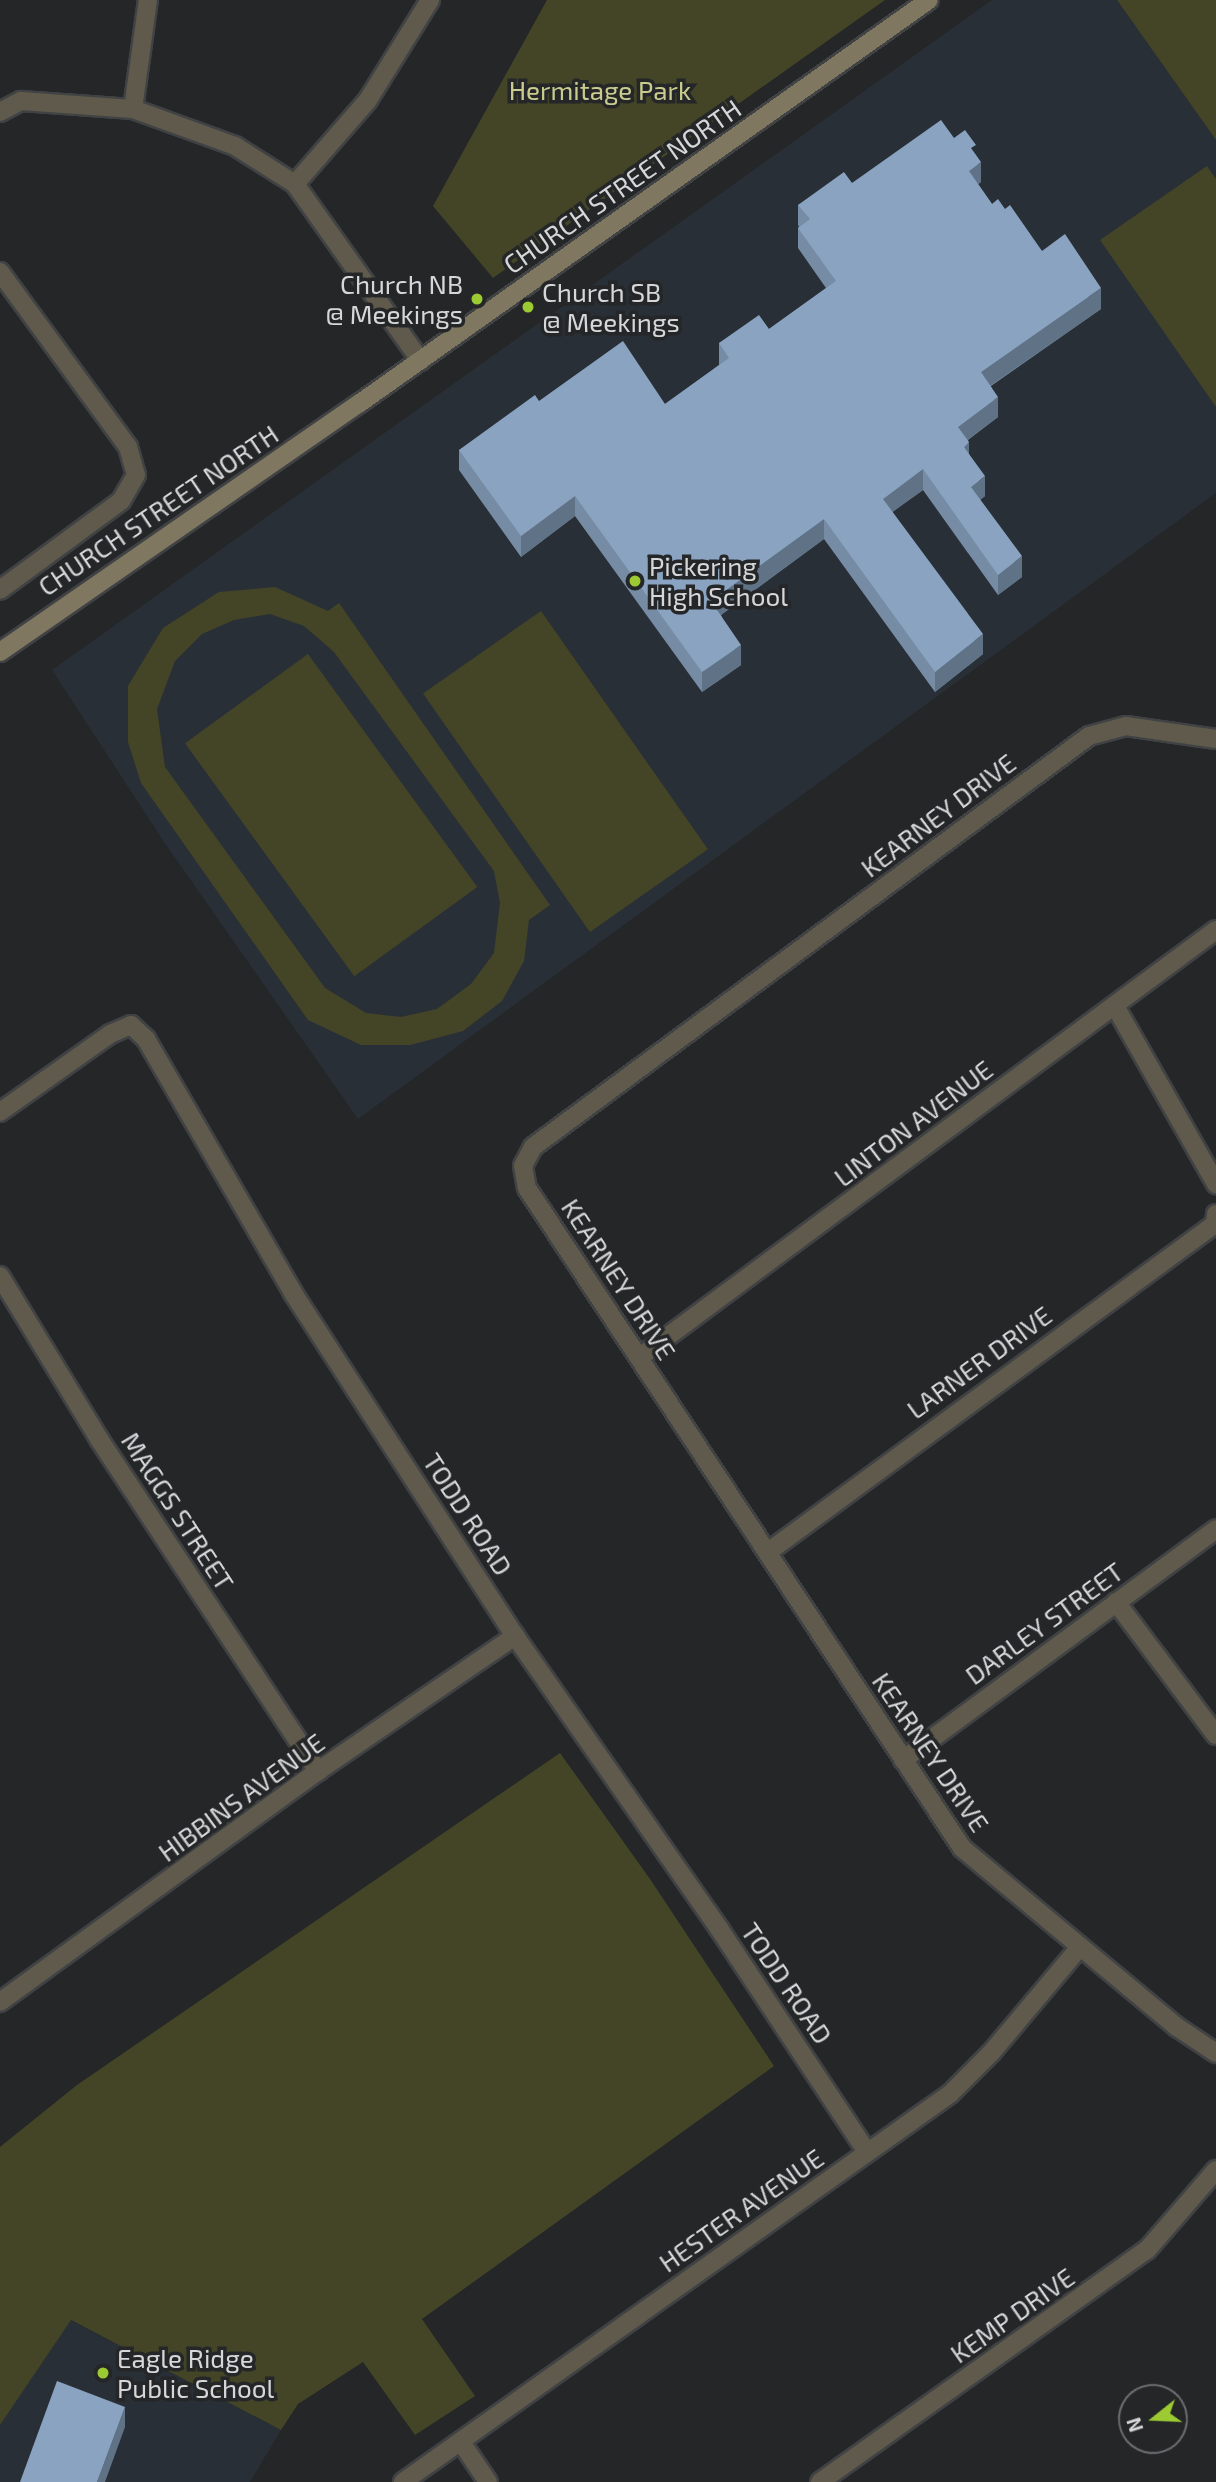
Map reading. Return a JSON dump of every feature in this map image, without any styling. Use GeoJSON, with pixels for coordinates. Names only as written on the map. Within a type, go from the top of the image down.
{"type":"FeatureCollection","features":[{"type":"Feature","properties":{"kind":"street"},"geometry":{"type":"LineString","coordinates":[[133,110],[148,0]]}},
{"type":"Feature","properties":{"kind":"street"},"geometry":{"type":"LineString","coordinates":[[295,184],[368,100],[430,0]]}},
{"type":"Feature","properties":{"kind":"street","name":"CHURCH STREET NORTH"},"geometry":{"type":"LineString","coordinates":[[0,652],[421,361],[929,0]]}},
{"type":"Feature","properties":{"kind":"street"},"geometry":{"type":"LineString","coordinates":[[0,112],[21,101],[133,110],[235,146],[295,184],[421,361]]}},
{"type":"Feature","properties":{"kind":"street"},"geometry":{"type":"LineString","coordinates":[[0,272],[128,447],[136,475],[121,501],[0,590]]}},
{"type":"Feature","properties":{"kind":"street","name":"KEARNEY DRIVE"},"geometry":{"type":"LineString","coordinates":[[1216,738],[1126,726],[1089,736],[533,1147],[523,1166],[527,1188],[962,1848],[1079,1948],[1216,2053]]}},
{"type":"Feature","properties":{"kind":"street","name":"LINTON AVENUE"},"geometry":{"type":"LineString","coordinates":[[640,1357],[1216,930]]}},
{"type":"Feature","properties":{"kind":"street"},"geometry":{"type":"LineString","coordinates":[[1115,1006],[1216,1184]]}},
{"type":"Feature","properties":{"kind":"street","name":"TODD ROAD"},"geometry":{"type":"LineString","coordinates":[[0,1112],[110,1034],[131,1025],[146,1039],[293,1293],[515,1636],[720,1930],[867,2152]]}},
{"type":"Feature","properties":{"kind":"street","name":"LARNER DRIVE"},"geometry":{"type":"LineString","coordinates":[[768,1552],[1215,1224],[1216,1214]]}},
{"type":"Feature","properties":{"kind":"street","name":"MAGGS STREET"},"geometry":{"type":"LineString","coordinates":[[0,1276],[99,1439],[318,1772]]}},
{"type":"Feature","properties":{"kind":"street","name":"DARLEY STREET"},"geometry":{"type":"LineString","coordinates":[[903,1760],[1216,1529]]}},
{"type":"Feature","properties":{"kind":"street"},"geometry":{"type":"LineString","coordinates":[[1116,1602],[1216,1735]]}},
{"type":"Feature","properties":{"kind":"street","name":"HIBBINS AVENUE"},"geometry":{"type":"LineString","coordinates":[[0,2001],[318,1772],[515,1636]]}},
{"type":"Feature","properties":{"kind":"street","name":"HESTER AVENUE"},"geometry":{"type":"LineString","coordinates":[[403,2482],[950,2094],[991,2053],[1079,1948]]}},
{"type":"Feature","properties":{"kind":"street","name":"KEMP DRIVE"},"geometry":{"type":"LineString","coordinates":[[820,2482],[1147,2250],[1216,2170]]}},
{"type":"Feature","properties":{"kind":"street"},"geometry":{"type":"LineString","coordinates":[[461,2442],[488,2482]]}},
{"type":"Feature","properties":{"kind":"shaded area","name":"Pickering High School"},"geometry":{"type":"Polygon","coordinates":[[[992,0],[1117,0],[1216,140],[1216,493],[358,1119],[166,845],[52,670],[992,0]]]}},
{"type":"Feature","properties":{"kind":"shaded area","name":"Eagle Ridge Public School"},"geometry":{"type":"Polygon","coordinates":[[[70,2320],[281,2430],[250,2482],[0,2482],[0,2425],[70,2320]]]}},
{"type":"Feature","properties":{"kind":"green space","name":"Hermitage Park"},"geometry":{"type":"Polygon","coordinates":[[[547,0],[885,0],[493,278],[433,206],[547,0]]]}},
{"type":"Feature","properties":{"kind":"green space"},"geometry":{"type":"Polygon","coordinates":[[[1117,0],[1216,0],[1216,140],[1117,0]]]}},
{"type":"Feature","properties":{"kind":"green space"},"geometry":{"type":"Polygon","coordinates":[[[1207,166],[1216,179],[1216,407],[1100,240],[1207,166]]]}},
{"type":"Feature","properties":{"kind":"green space"},"geometry":{"type":"Polygon","coordinates":[[[275,587],[328,611],[339,603],[550,905],[529,920],[524,961],[502,1001],[463,1031],[410,1045],[361,1045],[308,1020],[141,783],[128,742],[128,686],[163,628],[219,592],[275,587]],[[270,614],[234,620],[202,634],[175,661],[157,709],[165,767],[325,988],[366,1013],[401,1017],[437,1009],[471,984],[494,953],[500,903],[494,871],[334,652],[304,626],[270,614]]]}},
{"type":"Feature","properties":{"kind":"green space"},"geometry":{"type":"Polygon","coordinates":[[[541,611],[708,849],[590,932],[423,694],[541,611]]]}},
{"type":"Feature","properties":{"kind":"green space"},"geometry":{"type":"Polygon","coordinates":[[[308,654],[477,887],[354,976],[185,743],[308,654]]]}},
{"type":"Feature","properties":{"kind":"green space"},"geometry":{"type":"Polygon","coordinates":[[[560,1753],[650,1879],[774,2066],[422,2319],[475,2396],[415,2435],[363,2362],[298,2404],[281,2430],[71,2320],[0,2425],[0,2147],[77,2085],[560,1753]]]}},
{"type":"Feature","properties":{"kind":"building"},"geometry":{"type":"Polygon","coordinates":[[[941,120],[954,138],[965,130],[976,145],[971,148],[981,162],[969,171],[992,204],[998,199],[1005,209],[1010,205],[1042,251],[1065,234],[1101,288],[981,372],[998,397],[958,427],[969,442],[964,447],[985,476],[971,487],[1022,556],[998,575],[923,469],[883,499],[983,634],[935,672],[824,519],[711,601],[741,645],[702,672],[575,496],[521,536],[459,450],[535,395],[539,401],[623,341],[665,404],[729,358],[719,343],[759,315],[769,329],[836,281],[798,228],[810,219],[798,205],[844,172],[852,183],[941,120]]]}},
{"type":"Feature","properties":{"kind":"building"},"geometry":{"type":"Polygon","coordinates":[[[57,2381],[125,2407],[97,2482],[20,2482],[57,2381]]]}},
{"type":"Feature","properties":{"kind":"place","name":"Church NB @ Meekings"},"geometry":{"type":"Point","coordinates":[477,299]}},
{"type":"Feature","properties":{"kind":"place","name":"Church SB @ Meekings"},"geometry":{"type":"Point","coordinates":[528,307]}},
{"type":"Feature","properties":{"kind":"place","name":"Pickering High School"},"geometry":{"type":"Point","coordinates":[635,581]}},
{"type":"Feature","properties":{"kind":"place","name":"Eagle Ridge Public School"},"geometry":{"type":"Point","coordinates":[103,2373]}}]}
